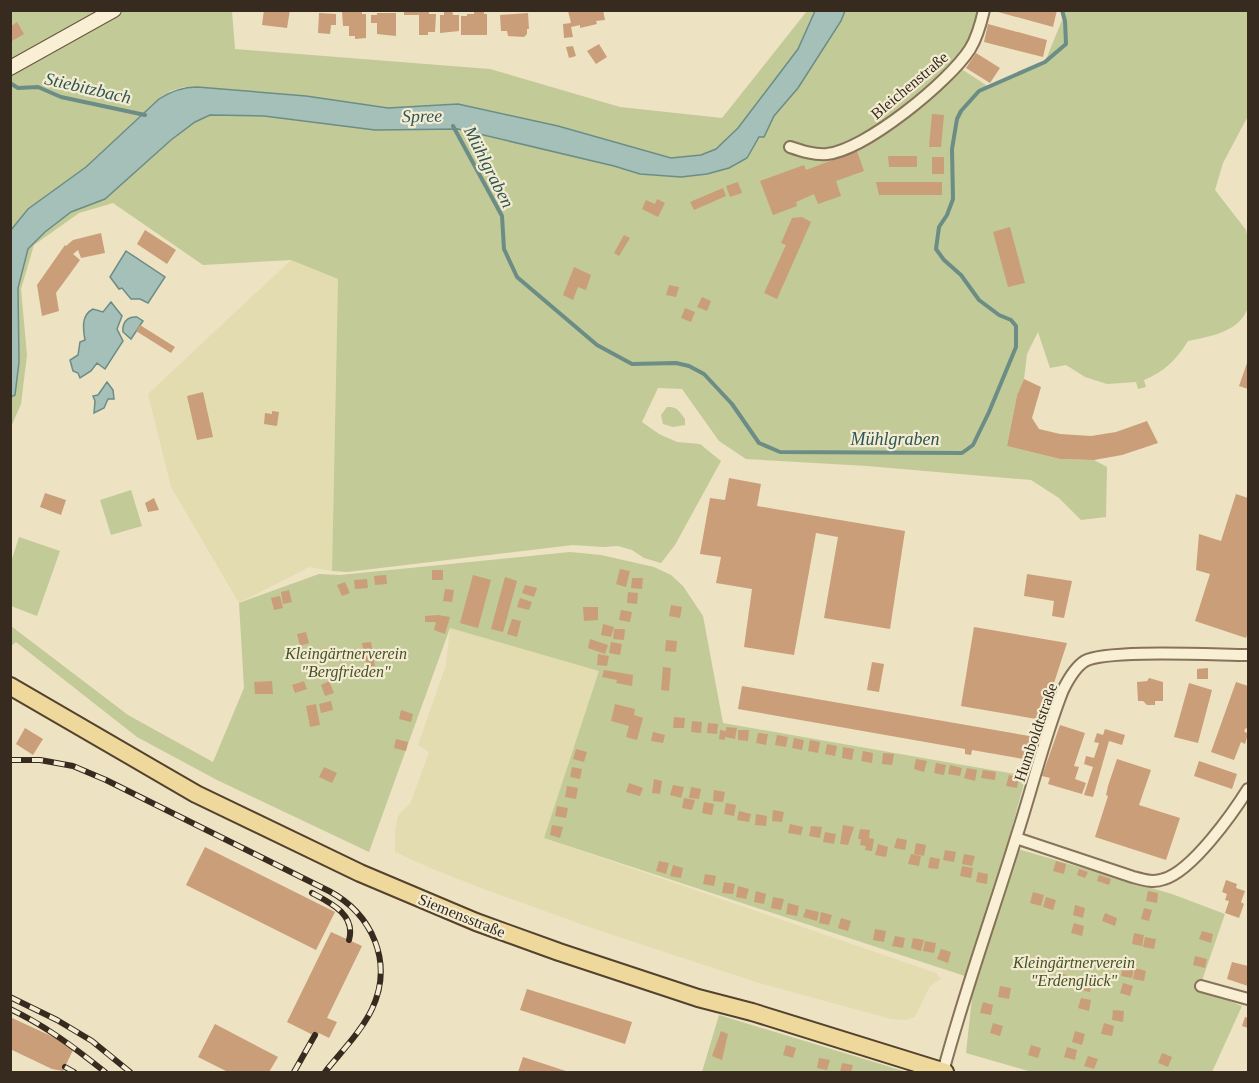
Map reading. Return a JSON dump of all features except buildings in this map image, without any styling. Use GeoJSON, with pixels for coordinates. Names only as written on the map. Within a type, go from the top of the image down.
{"type":"FeatureCollection","features":[{"type":"Feature","properties":{"kind":"main road","name":"Siemensstraße"},"geometry":{"type":"LineString","coordinates":[[12,687],[124,754],[206,799],[360,873],[466,918],[559,952],[698,998],[752,1012],[943,1072]]}},
{"type":"Feature","properties":{"kind":"street"},"geometry":{"type":"LineString","coordinates":[[10,68],[114,10]]}},
{"type":"Feature","properties":{"kind":"street","name":"Bleichenstraße"},"geometry":{"type":"LineString","coordinates":[[790,147],[812,153],[828,154],[847,148],[894,121],[957,66],[970,48],[984,10]]}},
{"type":"Feature","properties":{"kind":"street","name":"Humboldtstraße"},"geometry":{"type":"LineString","coordinates":[[943,1072],[971,974],[1035,773],[1064,689],[1073,673],[1086,661],[1111,655],[1248,655]]}},
{"type":"Feature","properties":{"kind":"street"},"geometry":{"type":"LineString","coordinates":[[1016,838],[1149,882],[1166,879],[1203,851],[1248,789]]}},
{"type":"Feature","properties":{"kind":"street"},"geometry":{"type":"LineString","coordinates":[[1202,986],[1248,999]]}},
{"type":"Feature","properties":{"kind":"shaded area"},"geometry":{"type":"Polygon","coordinates":[[[291,260],[338,279],[332,571],[309,567],[239,603],[171,487],[148,394],[291,260]]]}},
{"type":"Feature","properties":{"kind":"shaded area"},"geometry":{"type":"Polygon","coordinates":[[[450,628],[600,671],[544,838],[936,973],[941,979],[930,986],[915,1017],[905,1020],[891,1019],[756,982],[489,891],[395,852],[398,816],[411,802],[429,752],[418,745],[446,665],[450,628]]]}},
{"type":"Feature","properties":{"kind":"green space"},"geometry":{"type":"Polygon","coordinates":[[[11,11],[102,11],[11,61],[11,11]]]}},
{"type":"Feature","properties":{"kind":"green space"},"geometry":{"type":"Polygon","coordinates":[[[124,11],[232,11],[235,49],[490,69],[620,107],[722,118],[807,11],[815,11],[798,49],[738,128],[716,149],[701,155],[671,158],[558,126],[458,104],[388,108],[306,96],[184,87],[170,91],[159,99],[86,167],[28,209],[11,230],[11,75],[77,34],[124,11]]]}},
{"type":"Feature","properties":{"kind":"green space"},"geometry":{"type":"Polygon","coordinates":[[[845,11],[984,11],[957,66],[989,87],[1045,62],[1062,20],[1061,11],[1248,11],[1248,116],[1223,163],[1215,190],[1246,230],[1248,307],[1244,315],[1232,327],[1224,331],[1188,341],[1169,364],[1144,380],[1146,387],[1138,389],[1136,382],[1107,384],[1085,377],[1066,365],[1050,368],[1038,332],[1027,354],[1024,379],[1017,395],[1007,446],[1060,459],[1094,460],[1107,467],[1106,517],[1081,520],[1059,498],[1031,480],[867,466],[746,459],[719,441],[682,389],[658,388],[642,422],[659,434],[677,442],[700,444],[721,461],[675,545],[661,563],[618,546],[573,545],[347,572],[332,571],[338,279],[291,260],[203,265],[113,203],[79,213],[34,245],[21,289],[27,355],[21,404],[11,427],[11,397],[15,395],[19,362],[18,288],[28,249],[71,212],[105,199],[171,140],[195,122],[211,115],[264,116],[458,129],[640,174],[681,177],[707,174],[729,168],[747,158],[759,137],[764,137],[774,116],[798,88],[845,11]]]}},
{"type":"Feature","properties":{"kind":"green space"},"geometry":{"type":"Polygon","coordinates":[[[667,407],[673,407],[680,412],[685,419],[685,425],[673,427],[663,424],[661,415],[667,407]]]}},
{"type":"Feature","properties":{"kind":"green space"},"geometry":{"type":"Polygon","coordinates":[[[131,490],[142,526],[111,535],[100,500],[131,490]]]}},
{"type":"Feature","properties":{"kind":"green space"},"geometry":{"type":"Polygon","coordinates":[[[19,537],[60,551],[37,616],[11,606],[11,562],[19,537]]]}},
{"type":"Feature","properties":{"kind":"green space","name":"Kleingärtnerverein \"Erdenglück\""},"geometry":{"type":"Polygon","coordinates":[[[570,552],[601,555],[654,567],[671,575],[683,586],[703,616],[723,723],[1026,776],[1007,846],[1172,894],[1225,914],[1199,989],[1242,1006],[1212,1072],[1032,1072],[966,1053],[974,979],[544,838],[599,671],[450,628],[369,852],[217,780],[137,737],[16,642],[11,646],[11,626],[128,715],[213,762],[244,688],[239,603],[319,574],[340,575],[570,552]]]}},
{"type":"Feature","properties":{"kind":"green space"},"geometry":{"type":"Polygon","coordinates":[[[719,1015],[907,1072],[702,1072],[719,1015]]]}},
{"type":"Feature","properties":{"kind":"water","name":"Spree"},"geometry":{"type":"Polygon","coordinates":[[[815,11],[845,11],[798,88],[774,116],[764,137],[759,137],[747,158],[729,168],[707,174],[681,177],[640,174],[458,129],[375,130],[264,116],[210,115],[195,122],[171,140],[105,199],[71,212],[28,249],[18,288],[19,362],[15,395],[11,397],[11,230],[28,209],[86,167],[159,99],[168,94],[197,87],[306,96],[388,108],[458,104],[558,126],[671,158],[701,155],[716,149],[738,128],[798,49],[815,11]]]}},
{"type":"Feature","properties":{"kind":"water"},"geometry":{"type":"Polygon","coordinates":[[[126,251],[165,277],[148,303],[140,299],[131,299],[110,277],[126,251]]]}},
{"type":"Feature","properties":{"kind":"water"},"geometry":{"type":"Polygon","coordinates":[[[111,302],[122,316],[117,329],[123,341],[105,369],[97,363],[91,371],[80,378],[78,373],[73,371],[70,360],[78,355],[80,342],[85,340],[83,327],[86,315],[93,309],[103,312],[111,302]]]}},
{"type":"Feature","properties":{"kind":"water"},"geometry":{"type":"Polygon","coordinates":[[[137,317],[143,321],[131,339],[123,332],[123,326],[128,319],[137,317]]]}},
{"type":"Feature","properties":{"kind":"water"},"geometry":{"type":"Polygon","coordinates":[[[107,382],[113,390],[114,399],[108,399],[104,408],[94,413],[93,396],[98,395],[107,382]]]}},
{"type":"Feature","properties":{"kind":"waterway","name":"Mühlgraben"},"geometry":{"type":"LineString","coordinates":[[453,126],[502,216],[504,249],[517,277],[597,345],[632,364],[676,363],[689,366],[704,374],[732,404],[759,443],[780,452],[962,453],[973,445],[989,412],[1016,347],[1016,326],[1011,320],[999,315],[979,300],[961,275],[944,260],[936,249],[939,227],[953,199],[952,149],[957,119],[979,91],[1045,62],[1066,44],[1062,10]]}},
{"type":"Feature","properties":{"kind":"waterway","name":"Stiebitzbach"},"geometry":{"type":"LineString","coordinates":[[10,83],[18,88],[38,87],[61,97],[145,115]]}},
{"type":"Feature","properties":{"kind":"railway"},"geometry":{"type":"LineString","coordinates":[[10,760],[40,760],[73,766],[106,780],[329,891],[357,913],[375,941],[381,974],[378,991],[372,1009],[362,1026],[325,1072]]}},
{"type":"Feature","properties":{"kind":"railway"},"geometry":{"type":"LineString","coordinates":[[312,893],[334,906],[345,917],[349,924],[349,940]]}},
{"type":"Feature","properties":{"kind":"railway"},"geometry":{"type":"LineString","coordinates":[[10,997],[57,1020],[92,1041],[130,1072]]}},
{"type":"Feature","properties":{"kind":"railway"},"geometry":{"type":"LineString","coordinates":[[10,1009],[60,1038],[105,1072]]}},
{"type":"Feature","properties":{"kind":"railway"},"geometry":{"type":"LineString","coordinates":[[294,1072],[315,1035]]}},
{"type":"Feature","properties":{"kind":"railway"},"geometry":{"type":"LineString","coordinates":[[65,1067],[74,1072]]}},
{"type":"Feature","properties":{"kind":"park label","name":"Kleingärtnerverein \"Bergfrieden\""},"geometry":{"type":"Point","coordinates":[346,662]}}]}
